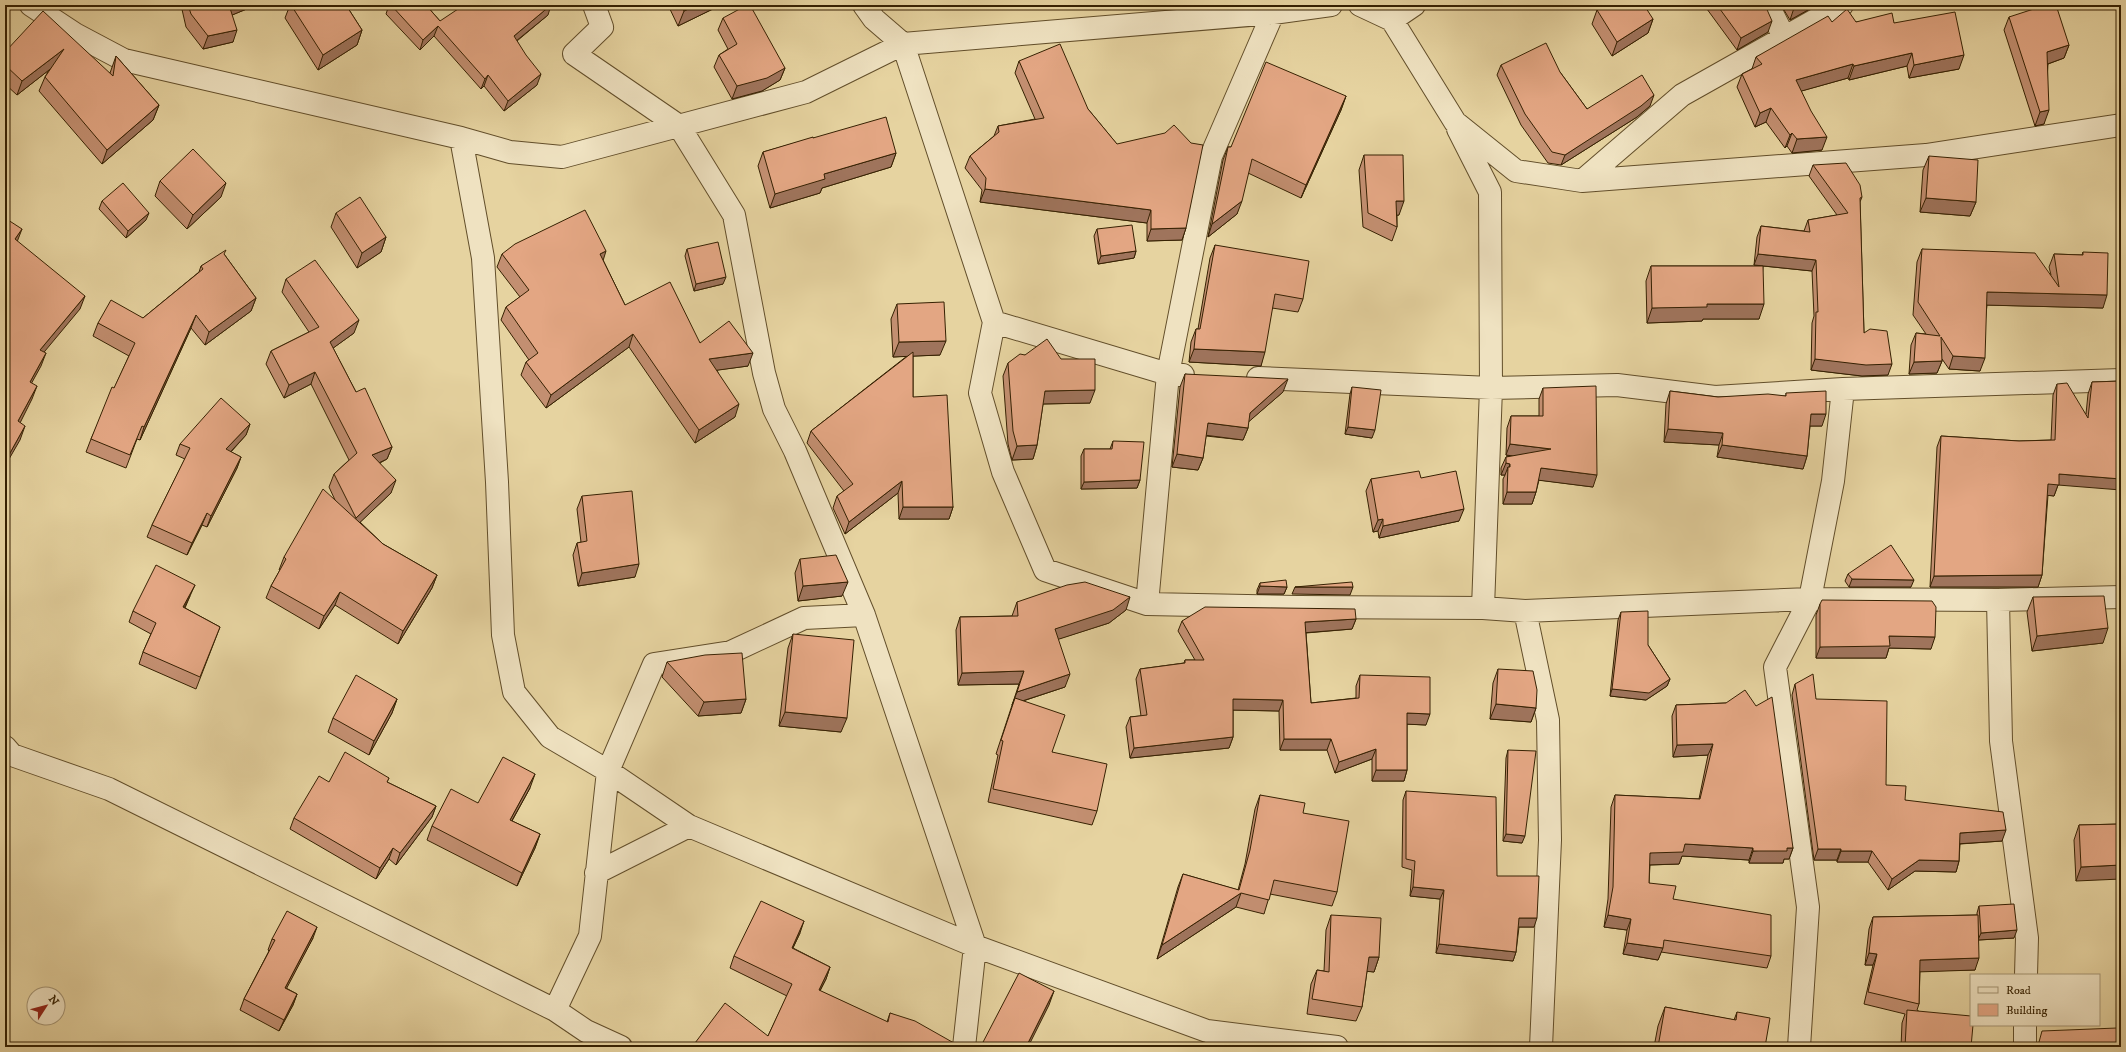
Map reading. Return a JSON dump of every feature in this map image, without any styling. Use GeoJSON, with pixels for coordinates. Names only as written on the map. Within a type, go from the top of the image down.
{"type":"FeatureCollection","features":[{"type":"Feature","properties":{"kind":"street"},"geometry":{"type":"LineString","coordinates":[[31,5],[75,34],[124,60],[461,138],[510,152],[562,158],[806,92],[903,44],[1272,13],[1331,5]]}},
{"type":"Feature","properties":{"kind":"street"},"geometry":{"type":"LineString","coordinates":[[594,5],[602,28],[574,54],[679,126],[734,215],[764,373],[774,409],[794,451],[864,616],[975,946],[964,1047]]}},
{"type":"Feature","properties":{"kind":"street"},"geometry":{"type":"LineString","coordinates":[[864,5],[874,19],[903,44],[994,322],[980,393],[1003,472],[1045,570],[1147,604],[1297,608],[1483,608],[1525,611],[1810,599],[1998,600],[2121,597]]}},
{"type":"Feature","properties":{"kind":"street"},"geometry":{"type":"LineString","coordinates":[[1360,5],[1392,20],[1455,122],[1490,192],[1491,388],[1483,608]]}},
{"type":"Feature","properties":{"kind":"street"},"geometry":{"type":"LineString","coordinates":[[1392,20],[1414,5]]}},
{"type":"Feature","properties":{"kind":"street"},"geometry":{"type":"LineString","coordinates":[[1768,5],[1784,37]]}},
{"type":"Feature","properties":{"kind":"street"},"geometry":{"type":"LineString","coordinates":[[1582,181],[1682,95],[1842,5]]}},
{"type":"Feature","properties":{"kind":"street"},"geometry":{"type":"LineString","coordinates":[[1147,604],[1168,374],[1211,156],[1272,13]]}},
{"type":"Feature","properties":{"kind":"street"},"geometry":{"type":"LineString","coordinates":[[1455,122],[1516,171],[1582,181],[1926,155],[2121,125]]}},
{"type":"Feature","properties":{"kind":"street"},"geometry":{"type":"LineString","coordinates":[[461,138],[484,258],[497,482],[503,635],[514,692],[550,737],[608,771],[689,826],[975,946],[1207,1031],[1337,1047]]}},
{"type":"Feature","properties":{"kind":"street"},"geometry":{"type":"LineString","coordinates":[[994,322],[1168,374],[1200,376]]}},
{"type":"Feature","properties":{"kind":"street"},"geometry":{"type":"LineString","coordinates":[[1239,377],[1491,388],[1617,385],[1715,397],[1843,389],[2121,380]]}},
{"type":"Feature","properties":{"kind":"street"},"geometry":{"type":"LineString","coordinates":[[1799,1047],[1808,907],[1775,667],[1810,599],[1833,481],[1843,389]]}},
{"type":"Feature","properties":{"kind":"street"},"geometry":{"type":"LineString","coordinates":[[1998,600],[2001,741],[2027,938],[2026,974]]}},
{"type":"Feature","properties":{"kind":"street"},"geometry":{"type":"LineString","coordinates":[[1525,611],[1548,720],[1550,840],[1541,1047]]}},
{"type":"Feature","properties":{"kind":"street"},"geometry":{"type":"LineString","coordinates":[[555,1010],[590,936],[608,771],[654,664],[731,652],[804,618],[864,616]]}},
{"type":"Feature","properties":{"kind":"street"},"geometry":{"type":"LineString","coordinates":[[7,754],[109,789],[555,1010],[586,1031],[621,1047]]}},
{"type":"Feature","properties":{"kind":"street"},"geometry":{"type":"LineString","coordinates":[[596,873],[689,826]]}},
{"type":"Feature","properties":{"kind":"street"},"geometry":{"type":"LineString","coordinates":[[2025,1026],[2025,1047]]}},
{"type":"Feature","properties":{"kind":"building"},"geometry":{"type":"Polygon","coordinates":[[[188,5],[229,5],[237,30],[208,36],[191,14],[188,5]]]}},
{"type":"Feature","properties":{"kind":"building"},"geometry":{"type":"Polygon","coordinates":[[[291,5],[346,5],[362,30],[323,55],[291,5]]]}},
{"type":"Feature","properties":{"kind":"building"},"geometry":{"type":"Polygon","coordinates":[[[391,5],[426,5],[440,21],[464,5],[551,5],[514,36],[526,55],[541,74],[508,101],[488,75],[485,79],[438,26],[423,40],[391,5]]]}},
{"type":"Feature","properties":{"kind":"building"},"geometry":{"type":"Polygon","coordinates":[[[681,5],[696,5],[684,11],[681,5]]]}},
{"type":"Feature","properties":{"kind":"building"},"geometry":{"type":"Polygon","coordinates":[[[747,5],[750,5],[785,68],[767,78],[737,86],[719,55],[737,44],[723,18],[747,5]]]}},
{"type":"Feature","properties":{"kind":"building"},"geometry":{"type":"Polygon","coordinates":[[[1605,5],[1644,5],[1653,19],[1617,42],[1597,10],[1605,5]]]}},
{"type":"Feature","properties":{"kind":"building"},"geometry":{"type":"Polygon","coordinates":[[[1717,5],[1765,5],[1772,21],[1741,38],[1717,5]]]}},
{"type":"Feature","properties":{"kind":"building"},"geometry":{"type":"Polygon","coordinates":[[[1792,5],[1800,5],[1794,8],[1792,5]]]}},
{"type":"Feature","properties":{"kind":"building"},"geometry":{"type":"Polygon","coordinates":[[[2046,5],[2056,5],[2069,45],[2047,52],[2049,110],[2040,112],[2009,17],[2046,5]]]}},
{"type":"Feature","properties":{"kind":"building"},"geometry":{"type":"Polygon","coordinates":[[[1847,9],[1856,22],[1892,13],[1894,23],[1955,12],[1964,55],[1914,65],[1912,53],[1854,66],[1853,64],[1796,80],[1811,111],[1827,137],[1797,139],[1792,133],[1790,135],[1771,108],[1760,113],[1742,74],[1762,64],[1756,57],[1828,16],[1832,22],[1847,9]]]}},
{"type":"Feature","properties":{"kind":"building"},"geometry":{"type":"Polygon","coordinates":[[[43,11],[113,76],[116,56],[159,105],[107,150],[45,77],[64,49],[22,81],[5,65],[5,52],[43,11]]]}},
{"type":"Feature","properties":{"kind":"building"},"geometry":{"type":"Polygon","coordinates":[[[1546,43],[1560,72],[1587,109],[1642,75],[1654,95],[1641,106],[1565,155],[1552,152],[1525,114],[1501,65],[1546,43]]]}},
{"type":"Feature","properties":{"kind":"building"},"geometry":{"type":"Polygon","coordinates":[[[1060,44],[1088,109],[1117,144],[1165,133],[1174,125],[1191,143],[1203,145],[1186,228],[1151,229],[1151,210],[985,189],[986,178],[970,156],[999,132],[998,126],[1044,118],[1019,61],[1060,44]]]}},
{"type":"Feature","properties":{"kind":"building"},"geometry":{"type":"Polygon","coordinates":[[[1266,62],[1346,96],[1306,185],[1252,159],[1242,201],[1212,224],[1228,147],[1231,147],[1266,62]]]}},
{"type":"Feature","properties":{"kind":"building"},"geometry":{"type":"Polygon","coordinates":[[[886,117],[896,153],[824,174],[825,179],[775,194],[763,152],[886,117]]]}},
{"type":"Feature","properties":{"kind":"building"},"geometry":{"type":"Polygon","coordinates":[[[193,149],[226,183],[193,215],[160,181],[193,149]]]}},
{"type":"Feature","properties":{"kind":"building"},"geometry":{"type":"Polygon","coordinates":[[[1364,155],[1403,155],[1404,201],[1396,201],[1397,227],[1368,213],[1364,155]]]}},
{"type":"Feature","properties":{"kind":"building"},"geometry":{"type":"Polygon","coordinates":[[[1929,156],[1978,160],[1976,202],[1926,198],[1929,156]]]}},
{"type":"Feature","properties":{"kind":"building"},"geometry":{"type":"Polygon","coordinates":[[[1846,163],[1860,185],[1862,197],[1860,198],[1864,333],[1870,329],[1887,331],[1892,364],[1866,365],[1815,359],[1816,312],[1818,312],[1816,260],[1758,254],[1761,226],[1810,232],[1808,220],[1848,213],[1813,165],[1846,163]]]}},
{"type":"Feature","properties":{"kind":"building"},"geometry":{"type":"Polygon","coordinates":[[[123,183],[149,213],[128,231],[102,201],[123,183]]]}},
{"type":"Feature","properties":{"kind":"building"},"geometry":{"type":"Polygon","coordinates":[[[360,197],[386,237],[362,253],[336,213],[360,197]]]}},
{"type":"Feature","properties":{"kind":"building"},"geometry":{"type":"Polygon","coordinates":[[[585,210],[606,251],[600,254],[625,305],[670,282],[700,343],[729,321],[753,353],[709,359],[739,404],[699,430],[633,334],[551,395],[526,362],[538,353],[506,307],[529,290],[502,254],[515,244],[585,210]]]}},
{"type":"Feature","properties":{"kind":"building"},"geometry":{"type":"Polygon","coordinates":[[[5,218],[22,229],[15,239],[85,296],[40,350],[46,353],[30,382],[37,386],[18,421],[25,426],[5,462],[5,218]]]}},
{"type":"Feature","properties":{"kind":"building"},"geometry":{"type":"Polygon","coordinates":[[[1132,225],[1136,251],[1101,256],[1097,229],[1132,225]]]}},
{"type":"Feature","properties":{"kind":"building"},"geometry":{"type":"Polygon","coordinates":[[[718,242],[726,277],[696,284],[687,249],[718,242]]]}},
{"type":"Feature","properties":{"kind":"building"},"geometry":{"type":"Polygon","coordinates":[[[1215,245],[1309,261],[1303,299],[1275,294],[1265,352],[1194,349],[1196,329],[1200,329],[1215,245]]]}},
{"type":"Feature","properties":{"kind":"building"},"geometry":{"type":"Polygon","coordinates":[[[1922,249],[2035,253],[2059,287],[2054,254],[2083,255],[2083,252],[2108,253],[2107,295],[1987,292],[1985,358],[1953,356],[1941,337],[1942,361],[1914,362],[1916,333],[1940,336],[1918,302],[1922,249]]]}},
{"type":"Feature","properties":{"kind":"building"},"geometry":{"type":"Polygon","coordinates":[[[226,250],[224,254],[256,298],[209,332],[196,315],[144,427],[142,426],[130,455],[91,439],[112,387],[114,388],[135,343],[98,323],[111,300],[143,318],[203,269],[201,266],[226,250]]]}},
{"type":"Feature","properties":{"kind":"building"},"geometry":{"type":"Polygon","coordinates":[[[315,260],[359,320],[330,342],[356,392],[365,388],[392,447],[372,455],[396,480],[356,518],[334,474],[357,453],[315,372],[289,385],[271,351],[319,327],[286,279],[315,260]]]}},
{"type":"Feature","properties":{"kind":"building"},"geometry":{"type":"Polygon","coordinates":[[[1651,266],[1763,266],[1764,304],[1707,304],[1707,307],[1652,308],[1651,266]]]}},
{"type":"Feature","properties":{"kind":"building"},"geometry":{"type":"Polygon","coordinates":[[[944,302],[946,341],[899,342],[897,304],[944,302]]]}},
{"type":"Feature","properties":{"kind":"building"},"geometry":{"type":"Polygon","coordinates":[[[1047,339],[1061,359],[1095,359],[1095,390],[1045,391],[1037,445],[1017,446],[1013,431],[1008,363],[1020,354],[1025,355],[1047,339]]]}},
{"type":"Feature","properties":{"kind":"building"},"geometry":{"type":"Polygon","coordinates":[[[913,352],[913,397],[947,395],[953,507],[903,507],[902,481],[849,522],[837,496],[853,484],[811,431],[913,352]]]}},
{"type":"Feature","properties":{"kind":"building"},"geometry":{"type":"Polygon","coordinates":[[[1185,374],[1288,379],[1250,413],[1248,428],[1208,423],[1203,458],[1177,454],[1185,374]]]}},
{"type":"Feature","properties":{"kind":"building"},"geometry":{"type":"Polygon","coordinates":[[[2121,381],[2121,479],[2059,474],[2059,485],[2048,484],[2042,575],[1934,576],[1941,436],[2019,441],[2055,440],[2057,384],[2067,383],[2088,418],[2092,382],[2121,381]]]}},
{"type":"Feature","properties":{"kind":"building"},"geometry":{"type":"Polygon","coordinates":[[[1596,386],[1597,475],[1541,468],[1536,492],[1507,492],[1508,467],[1510,467],[1510,464],[1506,463],[1506,457],[1551,449],[1510,444],[1511,416],[1543,416],[1543,388],[1596,386]]]}},
{"type":"Feature","properties":{"kind":"building"},"geometry":{"type":"Polygon","coordinates":[[[1352,387],[1381,390],[1375,430],[1348,427],[1352,387]]]}},
{"type":"Feature","properties":{"kind":"building"},"geometry":{"type":"Polygon","coordinates":[[[1670,391],[1718,397],[1768,394],[1786,396],[1786,393],[1826,391],[1826,414],[1811,414],[1807,456],[1722,445],[1723,433],[1668,429],[1670,391]]]}},
{"type":"Feature","properties":{"kind":"building"},"geometry":{"type":"Polygon","coordinates":[[[221,398],[250,424],[226,449],[241,457],[211,516],[207,513],[192,543],[152,525],[190,448],[180,444],[221,398]]]}},
{"type":"Feature","properties":{"kind":"building"},"geometry":{"type":"Polygon","coordinates":[[[1113,441],[1144,442],[1140,480],[1084,482],[1084,449],[1112,449],[1113,441]]]}},
{"type":"Feature","properties":{"kind":"building"},"geometry":{"type":"Polygon","coordinates":[[[1419,471],[1421,478],[1456,471],[1464,509],[1383,526],[1383,519],[1378,520],[1371,479],[1419,471]]]}},
{"type":"Feature","properties":{"kind":"building"},"geometry":{"type":"Polygon","coordinates":[[[323,489],[383,544],[437,575],[403,631],[340,592],[324,616],[271,586],[286,559],[284,557],[323,489]]]}},
{"type":"Feature","properties":{"kind":"building"},"geometry":{"type":"Polygon","coordinates":[[[632,491],[639,564],[582,573],[577,543],[587,541],[582,496],[632,491]]]}},
{"type":"Feature","properties":{"kind":"building"},"geometry":{"type":"Polygon","coordinates":[[[1891,545],[1914,580],[1852,579],[1848,574],[1891,545]]]}},
{"type":"Feature","properties":{"kind":"building"},"geometry":{"type":"Polygon","coordinates":[[[836,555],[848,582],[803,586],[800,559],[836,555]]]}},
{"type":"Feature","properties":{"kind":"building"},"geometry":{"type":"Polygon","coordinates":[[[156,565],[195,585],[183,607],[220,627],[200,677],[143,652],[156,623],[133,611],[156,565]]]}},
{"type":"Feature","properties":{"kind":"building"},"geometry":{"type":"Polygon","coordinates":[[[1286,580],[1287,587],[1260,586],[1260,583],[1286,580]]]}},
{"type":"Feature","properties":{"kind":"building"},"geometry":{"type":"Polygon","coordinates":[[[1085,582],[1130,597],[1113,610],[1055,629],[1070,674],[1017,692],[1024,671],[962,673],[960,617],[1018,616],[1017,602],[1067,585],[1085,582]]]}},
{"type":"Feature","properties":{"kind":"building"},"geometry":{"type":"Polygon","coordinates":[[[1352,582],[1353,587],[1295,587],[1352,582]]]}},
{"type":"Feature","properties":{"kind":"building"},"geometry":{"type":"Polygon","coordinates":[[[2104,596],[2108,628],[2037,636],[2033,597],[2104,596]]]}},
{"type":"Feature","properties":{"kind":"building"},"geometry":{"type":"Polygon","coordinates":[[[1822,600],[1932,601],[1936,607],[1935,637],[1889,636],[1890,646],[1820,647],[1820,604],[1822,600]]]}},
{"type":"Feature","properties":{"kind":"building"},"geometry":{"type":"Polygon","coordinates":[[[1205,607],[1355,609],[1356,619],[1305,622],[1311,703],[1359,698],[1360,675],[1430,677],[1430,714],[1407,713],[1407,770],[1376,770],[1376,749],[1339,762],[1331,739],[1284,739],[1283,700],[1233,699],[1233,737],[1134,748],[1130,717],[1147,715],[1140,669],[1185,663],[1185,660],[1204,660],[1182,621],[1205,607]]]}},
{"type":"Feature","properties":{"kind":"building"},"geometry":{"type":"Polygon","coordinates":[[[1648,611],[1648,645],[1670,679],[1649,693],[1612,689],[1621,612],[1648,611]]]}},
{"type":"Feature","properties":{"kind":"building"},"geometry":{"type":"Polygon","coordinates":[[[793,634],[854,640],[847,718],[785,712],[793,634]]]}},
{"type":"Feature","properties":{"kind":"building"},"geometry":{"type":"Polygon","coordinates":[[[742,653],[746,699],[704,702],[667,662],[705,655],[742,653]]]}},
{"type":"Feature","properties":{"kind":"building"},"geometry":{"type":"Polygon","coordinates":[[[1498,669],[1533,671],[1537,690],[1536,708],[1496,704],[1498,669]]]}},
{"type":"Feature","properties":{"kind":"building"},"geometry":{"type":"Polygon","coordinates":[[[1813,674],[1816,699],[1887,701],[1886,785],[1906,786],[1905,800],[2003,812],[2006,830],[1960,833],[1959,861],[1919,860],[1892,879],[1872,851],[1818,849],[1795,684],[1813,674]]]}},
{"type":"Feature","properties":{"kind":"building"},"geometry":{"type":"Polygon","coordinates":[[[356,675],[397,699],[374,741],[333,718],[356,675]]]}},
{"type":"Feature","properties":{"kind":"building"},"geometry":{"type":"Polygon","coordinates":[[[1745,690],[1756,706],[1772,697],[1793,848],[1787,848],[1787,851],[1753,851],[1753,848],[1685,844],[1683,852],[1650,853],[1649,883],[1676,886],[1673,899],[1771,915],[1771,956],[1664,940],[1663,948],[1627,943],[1631,919],[1608,915],[1613,887],[1615,795],[1700,799],[1713,744],[1677,745],[1676,705],[1726,703],[1745,690]]]}},
{"type":"Feature","properties":{"kind":"building"},"geometry":{"type":"Polygon","coordinates":[[[1015,698],[1065,715],[1052,752],[1107,764],[1097,811],[993,789],[1003,741],[1001,740],[1015,698]]]}},
{"type":"Feature","properties":{"kind":"building"},"geometry":{"type":"Polygon","coordinates":[[[1508,750],[1536,751],[1525,836],[1506,834],[1508,750]]]}},
{"type":"Feature","properties":{"kind":"building"},"geometry":{"type":"Polygon","coordinates":[[[345,752],[389,778],[387,782],[436,806],[400,853],[393,848],[380,868],[294,818],[319,776],[329,782],[345,752]]]}},
{"type":"Feature","properties":{"kind":"building"},"geometry":{"type":"Polygon","coordinates":[[[503,757],[535,774],[510,820],[540,834],[522,873],[432,826],[451,789],[478,803],[503,757]]]}},
{"type":"Feature","properties":{"kind":"building"},"geometry":{"type":"Polygon","coordinates":[[[1406,791],[1496,797],[1497,876],[1539,876],[1537,918],[1519,918],[1516,952],[1439,944],[1444,890],[1413,887],[1415,861],[1406,859],[1406,791]]]}},
{"type":"Feature","properties":{"kind":"building"},"geometry":{"type":"Polygon","coordinates":[[[1260,795],[1305,803],[1303,813],[1349,821],[1337,892],[1274,880],[1269,900],[1241,893],[1162,945],[1183,874],[1239,890],[1250,850],[1260,795]]]}},
{"type":"Feature","properties":{"kind":"building"},"geometry":{"type":"Polygon","coordinates":[[[2121,824],[2121,865],[2081,867],[2079,825],[2121,824]]]}},
{"type":"Feature","properties":{"kind":"building"},"geometry":{"type":"Polygon","coordinates":[[[761,901],[804,921],[792,948],[830,967],[819,990],[888,1022],[890,1013],[915,1021],[961,1047],[826,1047],[819,1044],[821,1047],[699,1047],[695,1043],[725,1003],[768,1036],[792,984],[734,956],[761,901]]]}},
{"type":"Feature","properties":{"kind":"building"},"geometry":{"type":"Polygon","coordinates":[[[2014,904],[2017,930],[1981,933],[1979,906],[2014,904]]]}},
{"type":"Feature","properties":{"kind":"building"},"geometry":{"type":"Polygon","coordinates":[[[287,911],[317,927],[285,988],[297,994],[284,1020],[244,999],[275,940],[272,939],[287,911]]]}},
{"type":"Feature","properties":{"kind":"building"},"geometry":{"type":"Polygon","coordinates":[[[1331,915],[1381,918],[1379,957],[1369,957],[1362,1007],[1312,999],[1317,970],[1329,972],[1331,915]]]}},
{"type":"Feature","properties":{"kind":"building"},"geometry":{"type":"Polygon","coordinates":[[[1978,915],[1979,958],[1920,960],[1919,1004],[1868,992],[1877,954],[1869,953],[1873,917],[1978,915]]]}},
{"type":"Feature","properties":{"kind":"building"},"geometry":{"type":"Polygon","coordinates":[[[1019,973],[1054,991],[1026,1047],[981,1046],[1019,973]]]}},
{"type":"Feature","properties":{"kind":"building"},"geometry":{"type":"Polygon","coordinates":[[[1665,1007],[1736,1020],[1737,1012],[1770,1018],[1765,1047],[1658,1047],[1665,1007]]]}},
{"type":"Feature","properties":{"kind":"building"},"geometry":{"type":"Polygon","coordinates":[[[1907,1010],[1970,1016],[1970,1026],[1973,1026],[1971,1047],[1905,1047],[1907,1010]]]}},
{"type":"Feature","properties":{"kind":"building"},"geometry":{"type":"Polygon","coordinates":[[[2117,1028],[2117,1041],[2121,1042],[2121,1047],[2039,1047],[2042,1031],[2117,1028]]]}}]}
